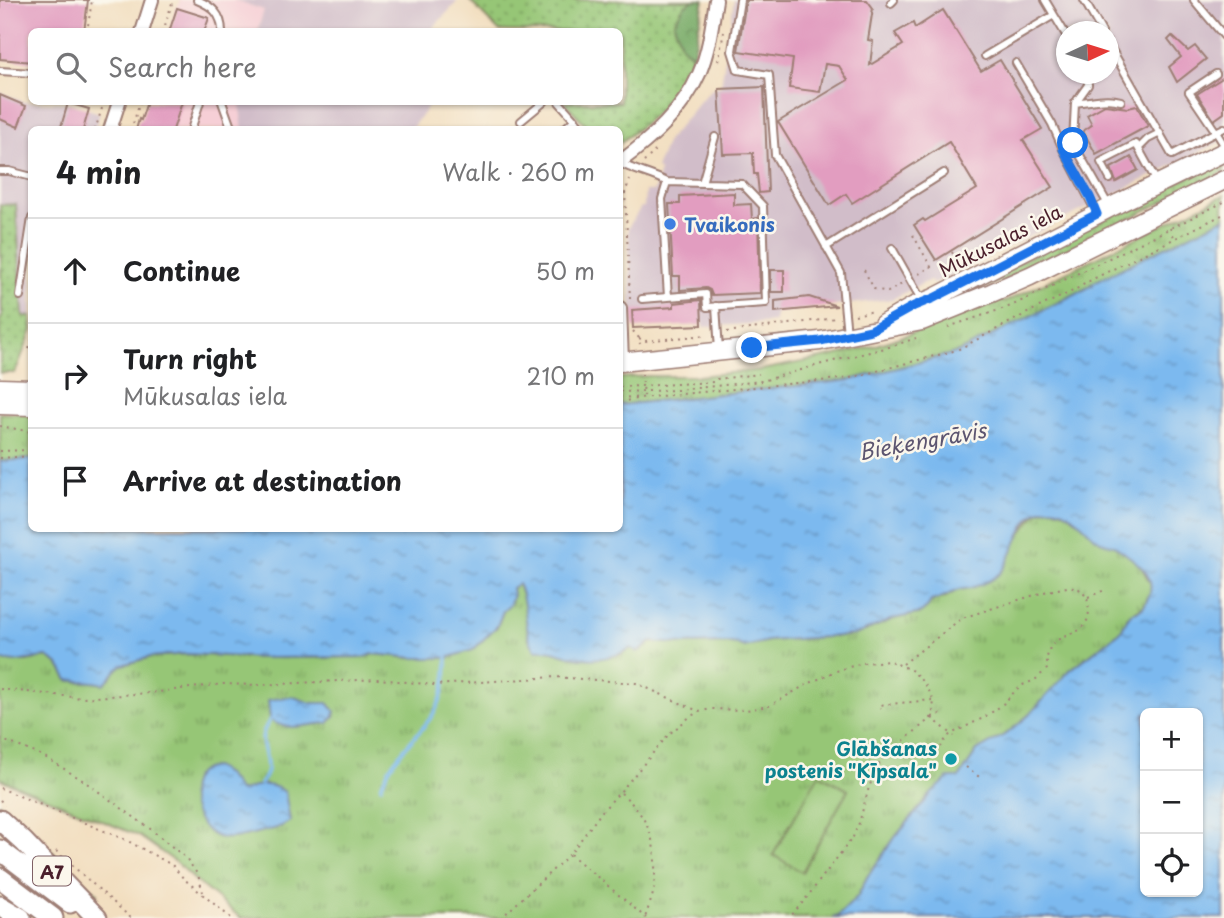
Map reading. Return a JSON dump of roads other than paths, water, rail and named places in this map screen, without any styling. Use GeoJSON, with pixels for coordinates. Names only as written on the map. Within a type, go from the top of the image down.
{"type":"FeatureCollection","features":[{"type":"Feature","properties":{"kind":"highway","name":"A7"},"geometry":{"type":"LineString","coordinates":[[4,814],[24,842],[97,918]]}},
{"type":"Feature","properties":{"kind":"highway"},"geometry":{"type":"LineString","coordinates":[[0,850],[90,918]]}},
{"type":"Feature","properties":{"kind":"highway"},"geometry":{"type":"LineString","coordinates":[[0,878],[53,918]]}},
{"type":"Feature","properties":{"kind":"highway"},"geometry":{"type":"LineString","coordinates":[[0,906],[21,918]]}},
{"type":"Feature","properties":{"kind":"main road","name":"Mūkusalas iela"},"geometry":{"type":"LineString","coordinates":[[871,330],[1224,152]]}},
{"type":"Feature","properties":{"kind":"main road","name":"Mūkusalas iela"},"geometry":{"type":"LineString","coordinates":[[623,362],[719,343],[848,336],[922,321],[1030,276],[1224,180]]}},
{"type":"Feature","properties":{"kind":"main road"},"geometry":{"type":"LineString","coordinates":[[0,388],[28,394]]}},
{"type":"Feature","properties":{"kind":"main road"},"geometry":{"type":"LineString","coordinates":[[0,405],[28,395]]}},
{"type":"Feature","properties":{"kind":"street"},"geometry":{"type":"LineString","coordinates":[[143,28],[152,0]]}},
{"type":"Feature","properties":{"kind":"street"},"geometry":{"type":"LineString","coordinates":[[623,160],[644,144],[691,90],[704,62],[716,0]]}},
{"type":"Feature","properties":{"kind":"street"},"geometry":{"type":"LineString","coordinates":[[111,126],[118,105]]}},
{"type":"Feature","properties":{"kind":"lane"},"geometry":{"type":"LineString","coordinates":[[197,0],[214,10],[222,20],[222,28]]}},
{"type":"Feature","properties":{"kind":"lane"},"geometry":{"type":"LineString","coordinates":[[740,0],[732,51],[738,71],[769,75],[775,155],[841,273],[848,336]]}},
{"type":"Feature","properties":{"kind":"lane"},"geometry":{"type":"LineString","coordinates":[[1045,0],[1058,21]]}},
{"type":"Feature","properties":{"kind":"lane"},"geometry":{"type":"LineString","coordinates":[[1084,0],[1096,21]]}},
{"type":"Feature","properties":{"kind":"lane"},"geometry":{"type":"LineString","coordinates":[[1194,0],[1224,36]]}},
{"type":"Feature","properties":{"kind":"lane"},"geometry":{"type":"LineString","coordinates":[[985,56],[1054,15]]}},
{"type":"Feature","properties":{"kind":"lane"},"geometry":{"type":"LineString","coordinates":[[1119,62],[1172,155],[1224,128]]}},
{"type":"Feature","properties":{"kind":"lane"},"geometry":{"type":"LineString","coordinates":[[1016,64],[1052,124],[1090,197],[1103,211]]}},
{"type":"Feature","properties":{"kind":"lane"},"geometry":{"type":"LineString","coordinates":[[0,71],[28,73]]}},
{"type":"Feature","properties":{"kind":"lane"},"geometry":{"type":"LineString","coordinates":[[1216,74],[1189,92],[1224,145]]}},
{"type":"Feature","properties":{"kind":"lane"},"geometry":{"type":"LineString","coordinates":[[1088,84],[1075,103],[1073,143],[1103,211]]}},
{"type":"Feature","properties":{"kind":"lane"},"geometry":{"type":"LineString","coordinates":[[1075,103],[1111,98],[1121,101]]}},
{"type":"Feature","properties":{"kind":"lane"},"geometry":{"type":"LineString","coordinates":[[192,126],[199,105]]}},
{"type":"Feature","properties":{"kind":"lane"},"geometry":{"type":"LineString","coordinates":[[223,105],[231,126]]}},
{"type":"Feature","properties":{"kind":"lane"},"geometry":{"type":"LineString","coordinates":[[521,121],[540,105]]}},
{"type":"Feature","properties":{"kind":"lane"},"geometry":{"type":"LineString","coordinates":[[562,105],[581,126]]}},
{"type":"Feature","properties":{"kind":"lane"},"geometry":{"type":"LineString","coordinates":[[567,126],[575,119]]}},
{"type":"Feature","properties":{"kind":"lane"},"geometry":{"type":"LineString","coordinates":[[1139,148],[1160,133]]}},
{"type":"Feature","properties":{"kind":"lane"},"geometry":{"type":"LineString","coordinates":[[702,183],[715,137]]}},
{"type":"Feature","properties":{"kind":"lane"},"geometry":{"type":"LineString","coordinates":[[1063,149],[1073,143]]}},
{"type":"Feature","properties":{"kind":"lane"},"geometry":{"type":"LineString","coordinates":[[1110,179],[1101,162],[1136,144],[1157,184]]}},
{"type":"Feature","properties":{"kind":"lane"},"geometry":{"type":"LineString","coordinates":[[623,164],[667,182],[742,184],[763,206],[766,303],[707,307],[706,294],[642,299]]}},
{"type":"Feature","properties":{"kind":"lane"},"geometry":{"type":"LineString","coordinates":[[0,171],[28,176]]}},
{"type":"Feature","properties":{"kind":"lane"},"geometry":{"type":"LineString","coordinates":[[826,247],[944,173]]}},
{"type":"Feature","properties":{"kind":"lane"},"geometry":{"type":"LineString","coordinates":[[667,182],[662,199],[668,297]]}},
{"type":"Feature","properties":{"kind":"lane"},"geometry":{"type":"LineString","coordinates":[[20,296],[28,244]]}},
{"type":"Feature","properties":{"kind":"lane"},"geometry":{"type":"LineString","coordinates":[[892,248],[923,303]]}},
{"type":"Feature","properties":{"kind":"lane"},"geometry":{"type":"LineString","coordinates":[[716,306],[719,343]]}},
{"type":"Feature","properties":{"kind":"water","name":"Bieķengrāvis"},"geometry":{"type":"Polygon","coordinates":[[[1224,218],[1224,918],[833,918],[858,896],[867,877],[896,836],[931,794],[948,778],[959,778],[977,751],[1009,732],[1030,714],[1070,670],[1120,632],[1129,616],[1145,604],[1151,587],[1146,572],[1114,545],[1097,539],[1077,520],[1061,510],[1041,510],[1032,516],[1025,524],[1006,565],[990,580],[931,601],[921,613],[893,619],[855,635],[768,641],[745,647],[731,643],[651,642],[636,652],[631,648],[609,657],[578,658],[550,650],[536,650],[529,637],[518,584],[512,588],[513,595],[509,606],[503,611],[497,626],[473,650],[447,658],[373,654],[365,657],[265,658],[186,654],[151,657],[122,665],[103,684],[68,680],[59,665],[47,657],[15,662],[0,660],[0,461],[28,459],[28,532],[623,532],[623,405],[851,380],[959,352],[1224,218]]]}},
{"type":"Feature","properties":{"kind":"water"},"geometry":{"type":"Polygon","coordinates":[[[286,697],[311,703],[328,703],[335,711],[334,717],[328,723],[306,726],[277,724],[270,720],[268,700],[286,697]]]}},
{"type":"Feature","properties":{"kind":"water"},"geometry":{"type":"Polygon","coordinates":[[[214,767],[226,774],[239,791],[263,785],[285,792],[290,821],[276,828],[236,838],[213,835],[198,819],[193,808],[191,786],[195,777],[204,769],[214,767]]]}},
{"type":"Feature","properties":{"kind":"waterway"},"geometry":{"type":"LineString","coordinates":[[381,787],[390,767],[436,710],[444,688],[447,658]]}},
{"type":"Feature","properties":{"kind":"waterway"},"geometry":{"type":"LineString","coordinates":[[260,784],[267,769],[262,740],[270,720]]}},
{"type":"Feature","properties":{"kind":"place","name":"Tvaikonis"},"geometry":{"type":"Point","coordinates":[670,224]}},
{"type":"Feature","properties":{"kind":"place","name":"Glābšanas postenis \"Ķīpsala\""},"geometry":{"type":"Point","coordinates":[951,759]}}]}
